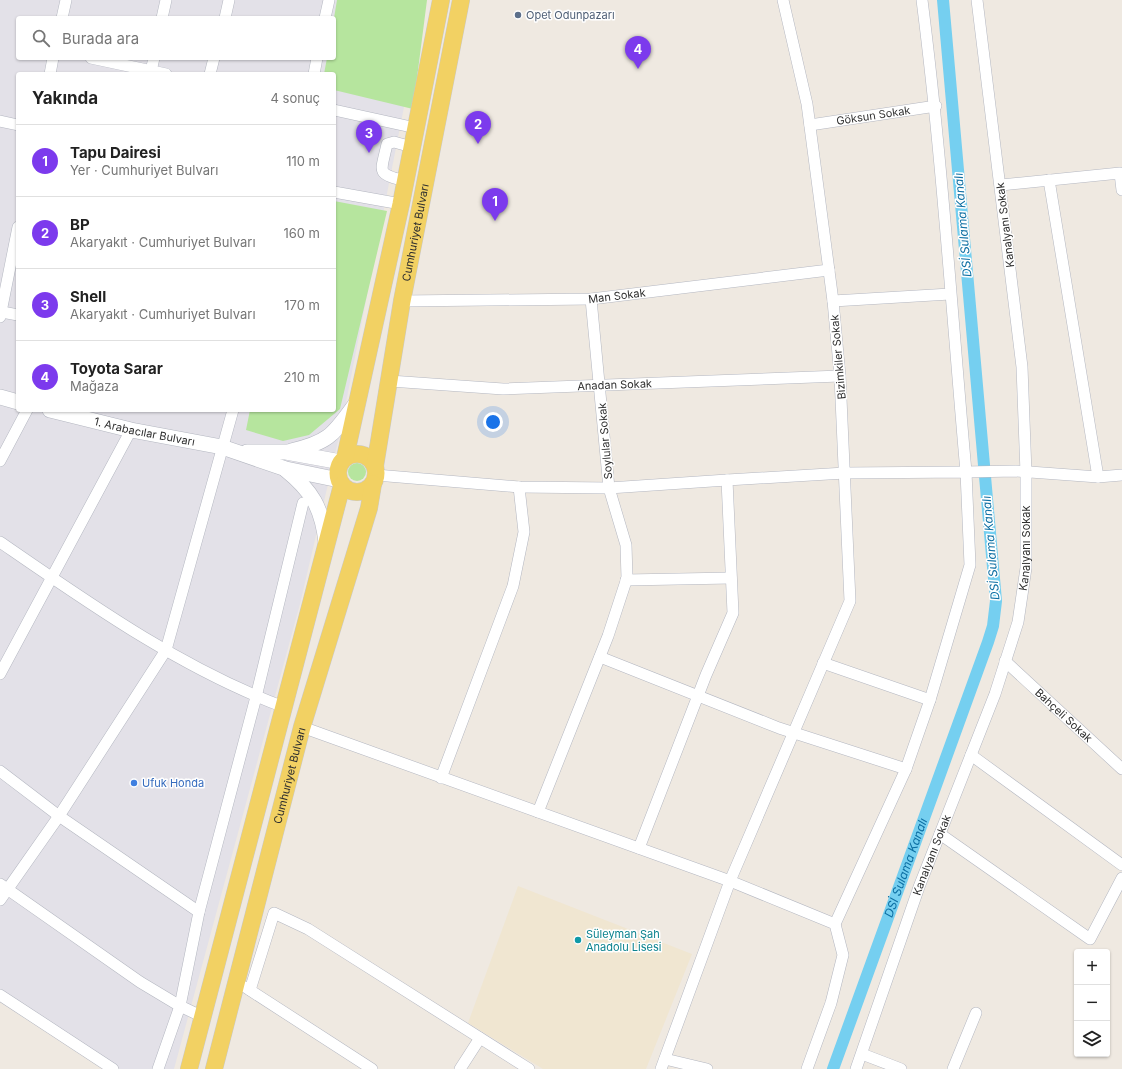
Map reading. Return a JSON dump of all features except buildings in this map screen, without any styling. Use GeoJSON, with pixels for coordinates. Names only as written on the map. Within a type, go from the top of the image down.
{"type":"FeatureCollection","features":[{"type":"Feature","properties":{"kind":"main road","name":"Cumhuriyet Bulvarı"},"geometry":{"type":"LineString","coordinates":[[343,460],[358,401],[401,204],[441,0]]}},
{"type":"Feature","properties":{"kind":"main road","name":"Cumhuriyet Bulvarı"},"geometry":{"type":"LineString","coordinates":[[216,1068],[225,1026],[243,986],[302,727],[369,508],[402,301],[461,0]]}},
{"type":"Feature","properties":{"kind":"main road"},"geometry":{"type":"LineString","coordinates":[[0,397],[16,401]]}},
{"type":"Feature","properties":{"kind":"main road"},"geometry":{"type":"LineString","coordinates":[[286,452],[323,441],[336,431],[358,401]]}},
{"type":"Feature","properties":{"kind":"main road","name":"1. Arabacılar Bulvarı"},"geometry":{"type":"LineString","coordinates":[[58,412],[131,430],[222,447],[286,469],[340,483]]}},
{"type":"Feature","properties":{"kind":"main road","name":"1. Arabacılar Bulvarı"},"geometry":{"type":"LineString","coordinates":[[240,452],[286,452],[343,460]]}},
{"type":"Feature","properties":{"kind":"main road"},"geometry":{"type":"LineString","coordinates":[[354,453],[361,453],[367,456],[375,475],[363,492],[351,492],[340,483],[338,472],[343,460],[354,453]]}},
{"type":"Feature","properties":{"kind":"main road"},"geometry":{"type":"LineString","coordinates":[[286,469],[304,485],[320,510],[326,542]]}},
{"type":"Feature","properties":{"kind":"main road","name":"Cumhuriyet Bulvarı"},"geometry":{"type":"LineString","coordinates":[[189,1069],[284,707],[340,483]]}},
{"type":"Feature","properties":{"kind":"main road"},"geometry":{"type":"LineString","coordinates":[[203,1017],[225,1026]]}},
{"type":"Feature","properties":{"kind":"street"},"geometry":{"type":"LineString","coordinates":[[62,16],[66,0]]}},
{"type":"Feature","properties":{"kind":"street"},"geometry":{"type":"LineString","coordinates":[[162,16],[166,0]]}},
{"type":"Feature","properties":{"kind":"street"},"geometry":{"type":"LineString","coordinates":[[225,16],[229,0]]}},
{"type":"Feature","properties":{"kind":"street"},"geometry":{"type":"LineString","coordinates":[[325,16],[329,0]]}},
{"type":"Feature","properties":{"kind":"street","name":"Bizimkiler Sokak"},"geometry":{"type":"LineString","coordinates":[[663,1064],[730,881],[792,733],[850,601],[840,376],[833,301],[807,104],[783,0]]}},
{"type":"Feature","properties":{"kind":"street"},"geometry":{"type":"LineString","coordinates":[[807,1069],[831,1003],[843,955],[835,924],[906,770],[930,700],[970,565],[972,472],[950,294],[936,106],[922,0]]}},
{"type":"Feature","properties":{"kind":"street","name":"Kanalyanı Sokak"},"geometry":{"type":"LineString","coordinates":[[856,1069],[919,887],[1006,661],[1018,622],[1026,568],[1021,472],[1022,367],[1001,185],[977,0]]}},
{"type":"Feature","properties":{"kind":"street"},"geometry":{"type":"LineString","coordinates":[[50,72],[54,60]]}},
{"type":"Feature","properties":{"kind":"street"},"geometry":{"type":"LineString","coordinates":[[100,60],[156,72]]}},
{"type":"Feature","properties":{"kind":"street"},"geometry":{"type":"LineString","coordinates":[[151,71],[154,60]]}},
{"type":"Feature","properties":{"kind":"street"},"geometry":{"type":"LineString","coordinates":[[210,72],[214,60]]}},
{"type":"Feature","properties":{"kind":"street"},"geometry":{"type":"LineString","coordinates":[[314,72],[317,60]]}},
{"type":"Feature","properties":{"kind":"street","name":"Göksun Sokak"},"geometry":{"type":"LineString","coordinates":[[810,125],[936,106]]}},
{"type":"Feature","properties":{"kind":"street"},"geometry":{"type":"LineString","coordinates":[[336,110],[416,128]]}},
{"type":"Feature","properties":{"kind":"street"},"geometry":{"type":"LineString","coordinates":[[0,121],[16,125]]}},
{"type":"Feature","properties":{"kind":"street"},"geometry":{"type":"LineString","coordinates":[[405,181],[386,176],[383,173],[382,169],[386,144],[394,142],[412,147]]}},
{"type":"Feature","properties":{"kind":"street"},"geometry":{"type":"LineString","coordinates":[[1001,185],[1120,173],[1122,190]]}},
{"type":"Feature","properties":{"kind":"street"},"geometry":{"type":"LineString","coordinates":[[1049,180],[1098,477]]}},
{"type":"Feature","properties":{"kind":"street"},"geometry":{"type":"LineString","coordinates":[[336,192],[401,204]]}},
{"type":"Feature","properties":{"kind":"street"},"geometry":{"type":"LineString","coordinates":[[16,237],[1,314],[16,315]]}},
{"type":"Feature","properties":{"kind":"street","name":"Man Sokak"},"geometry":{"type":"LineString","coordinates":[[402,301],[592,299],[829,270]]}},
{"type":"Feature","properties":{"kind":"street"},"geometry":{"type":"LineString","coordinates":[[833,301],[950,294]]}},
{"type":"Feature","properties":{"kind":"street","name":"Soylular Sokak"},"geometry":{"type":"LineString","coordinates":[[538,812],[600,657],[626,580],[626,545],[609,488],[592,299]]}},
{"type":"Feature","properties":{"kind":"street","name":"Anadan Sokak"},"geometry":{"type":"LineString","coordinates":[[390,381],[503,389],[840,376]]}},
{"type":"Feature","properties":{"kind":"street"},"geometry":{"type":"LineString","coordinates":[[0,461],[26,412]]}},
{"type":"Feature","properties":{"kind":"street"},"geometry":{"type":"LineString","coordinates":[[0,900],[3,887],[59,816],[166,650],[222,447],[233,412]]}},
{"type":"Feature","properties":{"kind":"street"},"geometry":{"type":"LineString","coordinates":[[0,674],[18,637],[52,578],[131,430]]}},
{"type":"Feature","properties":{"kind":"street"},"geometry":{"type":"LineString","coordinates":[[375,475],[519,487],[609,488],[845,473],[1021,472],[1098,477],[1122,475]]}},
{"type":"Feature","properties":{"kind":"street"},"geometry":{"type":"LineString","coordinates":[[639,848],[698,697],[733,613],[727,480]]}},
{"type":"Feature","properties":{"kind":"street"},"geometry":{"type":"LineString","coordinates":[[441,778],[513,586],[524,532],[519,487]]}},
{"type":"Feature","properties":{"kind":"street"},"geometry":{"type":"LineString","coordinates":[[158,1069],[180,1006],[199,912],[256,697],[303,504]]}},
{"type":"Feature","properties":{"kind":"street"},"geometry":{"type":"LineString","coordinates":[[0,542],[52,578],[166,650],[256,697],[284,707]]}},
{"type":"Feature","properties":{"kind":"street"},"geometry":{"type":"LineString","coordinates":[[626,580],[731,578]]}},
{"type":"Feature","properties":{"kind":"street"},"geometry":{"type":"LineString","coordinates":[[600,657],[792,733],[906,770]]}},
{"type":"Feature","properties":{"kind":"street","name":"Bahçeli Sokak"},"geometry":{"type":"LineString","coordinates":[[1006,661],[1122,769]]}},
{"type":"Feature","properties":{"kind":"street"},"geometry":{"type":"LineString","coordinates":[[823,663],[930,700]]}},
{"type":"Feature","properties":{"kind":"street"},"geometry":{"type":"LineString","coordinates":[[302,727],[730,881],[835,924]]}},
{"type":"Feature","properties":{"kind":"street"},"geometry":{"type":"LineString","coordinates":[[971,754],[1122,865]]}},
{"type":"Feature","properties":{"kind":"street"},"geometry":{"type":"LineString","coordinates":[[0,771],[59,816],[199,912]]}},
{"type":"Feature","properties":{"kind":"street"},"geometry":{"type":"LineString","coordinates":[[940,834],[1090,939],[1122,878]]}},
{"type":"Feature","properties":{"kind":"street"},"geometry":{"type":"LineString","coordinates":[[3,887],[140,982],[180,1006],[203,1017]]}},
{"type":"Feature","properties":{"kind":"street"},"geometry":{"type":"LineString","coordinates":[[372,1069],[243,986],[274,913],[308,929],[529,1069]]}},
{"type":"Feature","properties":{"kind":"street"},"geometry":{"type":"LineString","coordinates":[[0,994],[113,1069]]}},
{"type":"Feature","properties":{"kind":"street"},"geometry":{"type":"LineString","coordinates":[[953,1069],[976,1013]]}},
{"type":"Feature","properties":{"kind":"street"},"geometry":{"type":"LineString","coordinates":[[460,1069],[480,1038]]}},
{"type":"Feature","properties":{"kind":"street"},"geometry":{"type":"LineString","coordinates":[[862,1054],[901,1069]]}},
{"type":"Feature","properties":{"kind":"street"},"geometry":{"type":"LineString","coordinates":[[663,1064],[707,1069]]}},
{"type":"Feature","properties":{"kind":"shaded area"},"geometry":{"type":"Polygon","coordinates":[[[0,0],[425,0],[340,433],[300,604],[174,1069],[116,1069],[0,990],[0,0]]]}},
{"type":"Feature","properties":{"kind":"shaded area"},"geometry":{"type":"Polygon","coordinates":[[[518,886],[692,954],[646,1069],[543,1069],[468,1023],[518,886]]]}},
{"type":"Feature","properties":{"kind":"green space"},"geometry":{"type":"Polygon","coordinates":[[[337,0],[427,0],[413,109],[336,90],[336,72],[324,72],[327,60],[336,60],[336,16],[334,16],[337,0]]]}},
{"type":"Feature","properties":{"kind":"green space"},"geometry":{"type":"Polygon","coordinates":[[[336,201],[387,211],[340,409],[309,435],[283,441],[246,430],[250,412],[336,412],[336,201]]]}},
{"type":"Feature","properties":{"kind":"green space"},"geometry":{"type":"Polygon","coordinates":[[[353,463],[361,463],[366,468],[364,479],[361,481],[353,481],[348,476],[348,468],[353,463]]]}},
{"type":"Feature","properties":{"kind":"waterway","name":"DSİ Sulama Kanalı"},"geometry":{"type":"LineString","coordinates":[[833,1069],[988,642],[993,626],[996,601],[943,0]]}},
{"type":"Feature","properties":{"kind":"place","name":"Opet Odunpazarı"},"geometry":{"type":"Point","coordinates":[518,15]}},
{"type":"Feature","properties":{"kind":"place","name":"Toyota Sarar"},"geometry":{"type":"Point","coordinates":[638,69]}},
{"type":"Feature","properties":{"kind":"place","name":"BP"},"geometry":{"type":"Point","coordinates":[478,144]}},
{"type":"Feature","properties":{"kind":"place","name":"Shell"},"geometry":{"type":"Point","coordinates":[369,153]}},
{"type":"Feature","properties":{"kind":"place","name":"Tapu Dairesi"},"geometry":{"type":"Point","coordinates":[495,221]}},
{"type":"Feature","properties":{"kind":"place","name":"Ufuk Honda"},"geometry":{"type":"Point","coordinates":[134,783]}},
{"type":"Feature","properties":{"kind":"place","name":"Süleyman Şah Anadolu Lisesi"},"geometry":{"type":"Point","coordinates":[578,940]}}]}
